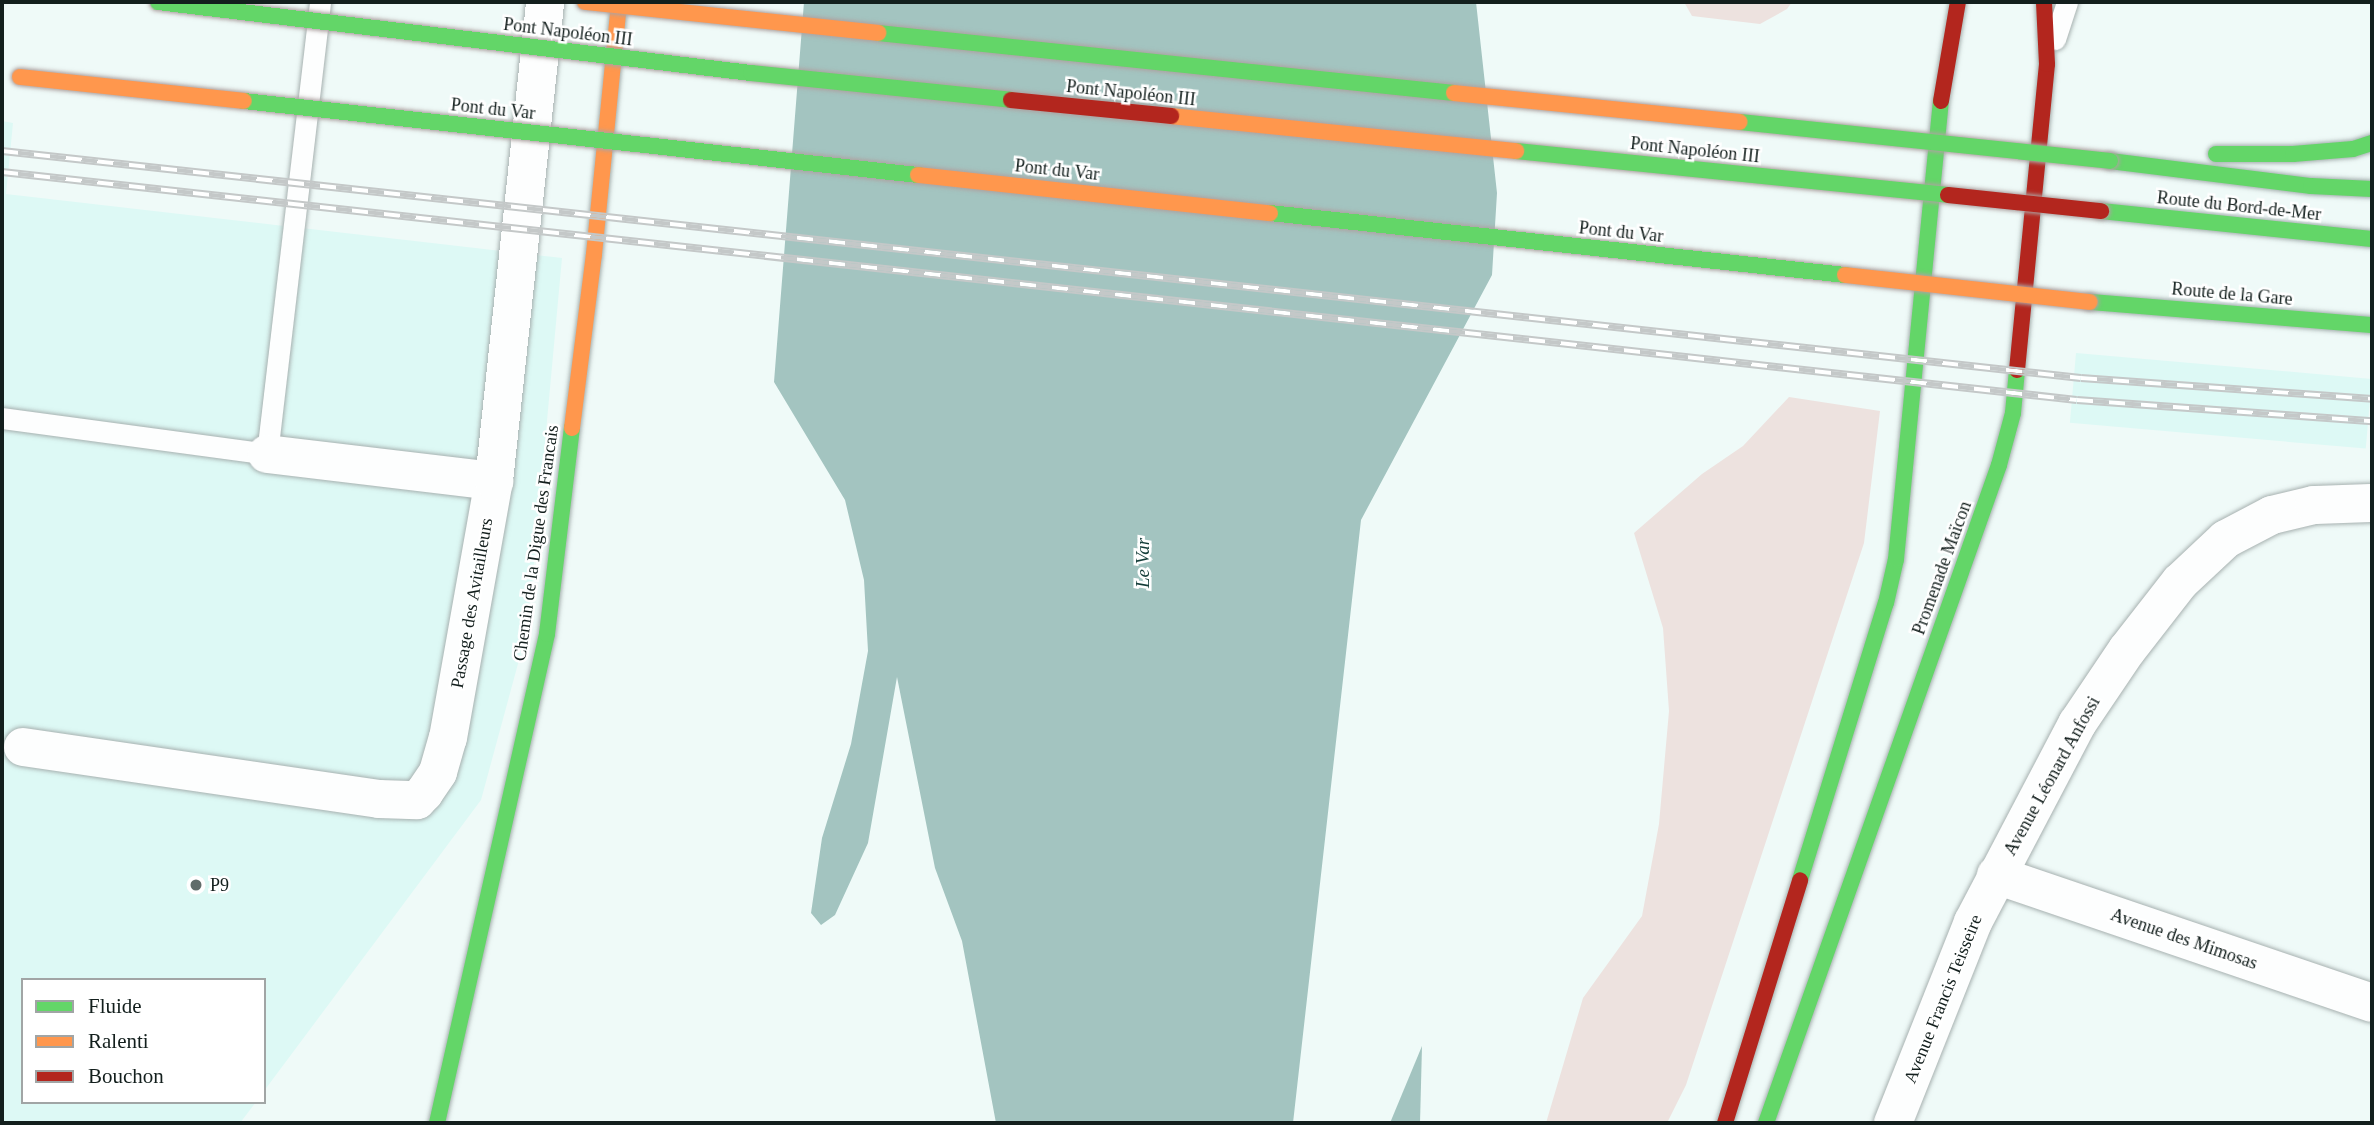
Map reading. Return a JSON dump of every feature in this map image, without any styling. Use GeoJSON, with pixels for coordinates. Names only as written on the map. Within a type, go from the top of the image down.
{"type":"FeatureCollection","features":[{"type":"Feature","properties":{"kind":"main road","name":"Pont Napoléon III"},"geometry":{"type":"LineString","coordinates":[[158,2],[751,73],[2101,211]]}},
{"type":"Feature","properties":{"kind":"main road","name":"Pont Napoléon III"},"geometry":{"type":"LineString","coordinates":[[585,2],[2110,161]]}},
{"type":"Feature","properties":{"kind":"main road","name":"Chemin de la Digue des Francais"},"geometry":{"type":"LineString","coordinates":[[437,1123],[547,634],[594,254],[619,2]]}},
{"type":"Feature","properties":{"kind":"main road"},"geometry":{"type":"LineString","coordinates":[[1725,1123],[1886,603],[1896,559],[1943,85],[1958,2]]}},
{"type":"Feature","properties":{"kind":"main road","name":"Promenade Maïcon"},"geometry":{"type":"LineString","coordinates":[[1766,1123],[1999,465],[2013,413],[2047,64],[2044,2]]}},
{"type":"Feature","properties":{"kind":"main road","name":"Pont du Var"},"geometry":{"type":"LineString","coordinates":[[2,75],[2090,302]]}},
{"type":"Feature","properties":{"kind":"main road"},"geometry":{"type":"LineString","coordinates":[[2148,164],[2228,152],[2293,154],[2353,149],[2372,143]]}},
{"type":"Feature","properties":{"kind":"main road","name":"Route du Bord-de-Mer"},"geometry":{"type":"LineString","coordinates":[[2110,161],[2311,186],[2372,189]]}},
{"type":"Feature","properties":{"kind":"main road","name":"Route du Bord-de-Mer"},"geometry":{"type":"LineString","coordinates":[[2101,211],[2372,239]]}},
{"type":"Feature","properties":{"kind":"main road","name":"Route de la Gare"},"geometry":{"type":"LineString","coordinates":[[2090,302],[2372,325]]}},
{"type":"Feature","properties":{"kind":"street","name":"Passage des Avitailleurs"},"geometry":{"type":"LineString","coordinates":[[23,747],[379,799],[417,800],[438,772],[447,738],[494,481],[545,2]]}},
{"type":"Feature","properties":{"kind":"street"},"geometry":{"type":"LineString","coordinates":[[267,454],[494,481]]}},
{"type":"Feature","properties":{"kind":"street","name":"Avenue Léonard Anfossi"},"geometry":{"type":"LineString","coordinates":[[1996,876],[2077,724],[2127,650],[2180,582],[2226,539],[2272,515],[2314,505],[2372,503]]}},
{"type":"Feature","properties":{"kind":"street","name":"Avenue des Mimosas"},"geometry":{"type":"LineString","coordinates":[[1996,876],[2372,1003]]}},
{"type":"Feature","properties":{"kind":"street","name":"Avenue Francis Teisseire"},"geometry":{"type":"LineString","coordinates":[[1893,1123],[1973,922],[1996,876]]}},
{"type":"Feature","properties":{"kind":"lane"},"geometry":{"type":"LineString","coordinates":[[2,418],[267,454],[320,2]]}},
{"type":"Feature","properties":{"kind":"lane"},"geometry":{"type":"LineString","coordinates":[[2047,64],[2067,2]]}},
{"type":"Feature","properties":{"kind":"shaded area"},"geometry":{"type":"Polygon","coordinates":[[[1684,2],[1792,2],[1787,9],[1760,24],[1692,16],[1684,2]]]}},
{"type":"Feature","properties":{"kind":"shaded area"},"geometry":{"type":"Polygon","coordinates":[[[2,121],[13,123],[6,194],[562,258],[528,627],[481,800],[266,1088],[266,978],[21,978],[21,1104],[254,1104],[240,1123],[2,1123],[2,121]]]}},
{"type":"Feature","properties":{"kind":"shaded area"},"geometry":{"type":"Polygon","coordinates":[[[2076,353],[2372,379],[2366,449],[2070,423],[2076,353]]]}},
{"type":"Feature","properties":{"kind":"shaded area"},"geometry":{"type":"Polygon","coordinates":[[[1789,397],[1880,411],[1864,543],[1686,1085],[1667,1123],[1546,1123],[1583,998],[1642,916],[1659,824],[1669,711],[1663,628],[1634,533],[1702,474],[1743,446],[1789,397]]]}},
{"type":"Feature","properties":{"kind":"water","name":"Le Var"},"geometry":{"type":"Polygon","coordinates":[[[804,2],[1476,2],[1497,193],[1492,275],[1361,520],[1293,1123],[996,1123],[962,941],[935,868],[897,677],[868,843],[835,915],[821,925],[811,913],[822,838],[851,744],[868,651],[864,580],[845,500],[774,382],[804,2]]]}},
{"type":"Feature","properties":{"kind":"water"},"geometry":{"type":"Polygon","coordinates":[[[1422,1046],[1420,1123],[1390,1123],[1422,1046]]]}},
{"type":"Feature","properties":{"kind":"railway"},"geometry":{"type":"LineString","coordinates":[[2,151],[2081,378],[2372,399]]}},
{"type":"Feature","properties":{"kind":"railway"},"geometry":{"type":"LineString","coordinates":[[2,172],[2077,400],[2372,421]]}},
{"type":"Feature","properties":{"kind":"traffic: fast"},"geometry":{"type":"LineString","coordinates":[[158,2],[751,73],[1011,100]]}},
{"type":"Feature","properties":{"kind":"traffic: fast"},"geometry":{"type":"LineString","coordinates":[[878,33],[1454,93]]}},
{"type":"Feature","properties":{"kind":"traffic: fast"},"geometry":{"type":"LineString","coordinates":[[244,101],[918,175]]}},
{"type":"Feature","properties":{"kind":"traffic: fast"},"geometry":{"type":"LineString","coordinates":[[1800,880],[1886,603],[1896,559],[1941,101]]}},
{"type":"Feature","properties":{"kind":"traffic: fast"},"geometry":{"type":"LineString","coordinates":[[1740,122],[2110,161]]}},
{"type":"Feature","properties":{"kind":"traffic: fast"},"geometry":{"type":"LineString","coordinates":[[2216,154],[2293,154],[2353,149],[2372,143]]}},
{"type":"Feature","properties":{"kind":"traffic: fast"},"geometry":{"type":"LineString","coordinates":[[1516,151],[1948,195]]}},
{"type":"Feature","properties":{"kind":"traffic: fast"},"geometry":{"type":"LineString","coordinates":[[2110,161],[2311,186],[2372,189]]}},
{"type":"Feature","properties":{"kind":"traffic: fast"},"geometry":{"type":"LineString","coordinates":[[2101,211],[2372,239]]}},
{"type":"Feature","properties":{"kind":"traffic: fast"},"geometry":{"type":"LineString","coordinates":[[1270,213],[1845,275]]}},
{"type":"Feature","properties":{"kind":"traffic: fast"},"geometry":{"type":"LineString","coordinates":[[2090,302],[2372,325]]}},
{"type":"Feature","properties":{"kind":"traffic: fast"},"geometry":{"type":"LineString","coordinates":[[1766,1123],[1999,465],[2013,413],[2017,370]]}},
{"type":"Feature","properties":{"kind":"traffic: fast"},"geometry":{"type":"LineString","coordinates":[[437,1123],[547,634],[572,428]]}},
{"type":"Feature","properties":{"kind":"traffic: slow"},"geometry":{"type":"LineString","coordinates":[[585,2],[878,33]]}},
{"type":"Feature","properties":{"kind":"traffic: slow"},"geometry":{"type":"LineString","coordinates":[[572,428],[594,254],[619,2]]}},
{"type":"Feature","properties":{"kind":"traffic: slow"},"geometry":{"type":"LineString","coordinates":[[20,77],[244,101]]}},
{"type":"Feature","properties":{"kind":"traffic: slow"},"geometry":{"type":"LineString","coordinates":[[1454,93],[1740,122]]}},
{"type":"Feature","properties":{"kind":"traffic: slow"},"geometry":{"type":"LineString","coordinates":[[1171,116],[1516,151]]}},
{"type":"Feature","properties":{"kind":"traffic: slow"},"geometry":{"type":"LineString","coordinates":[[918,175],[1270,213]]}},
{"type":"Feature","properties":{"kind":"traffic: slow"},"geometry":{"type":"LineString","coordinates":[[1845,275],[2090,302]]}},
{"type":"Feature","properties":{"kind":"traffic: jam"},"geometry":{"type":"LineString","coordinates":[[1941,101],[1958,2]]}},
{"type":"Feature","properties":{"kind":"traffic: jam"},"geometry":{"type":"LineString","coordinates":[[2017,370],[2047,64],[2044,2]]}},
{"type":"Feature","properties":{"kind":"traffic: jam"},"geometry":{"type":"LineString","coordinates":[[1011,100],[1171,116]]}},
{"type":"Feature","properties":{"kind":"traffic: jam"},"geometry":{"type":"LineString","coordinates":[[1948,195],[2101,211]]}},
{"type":"Feature","properties":{"kind":"traffic: jam"},"geometry":{"type":"LineString","coordinates":[[1725,1123],[1800,880]]}},
{"type":"Feature","properties":{"kind":"place","name":"P9"},"geometry":{"type":"Point","coordinates":[196,885]}}]}
